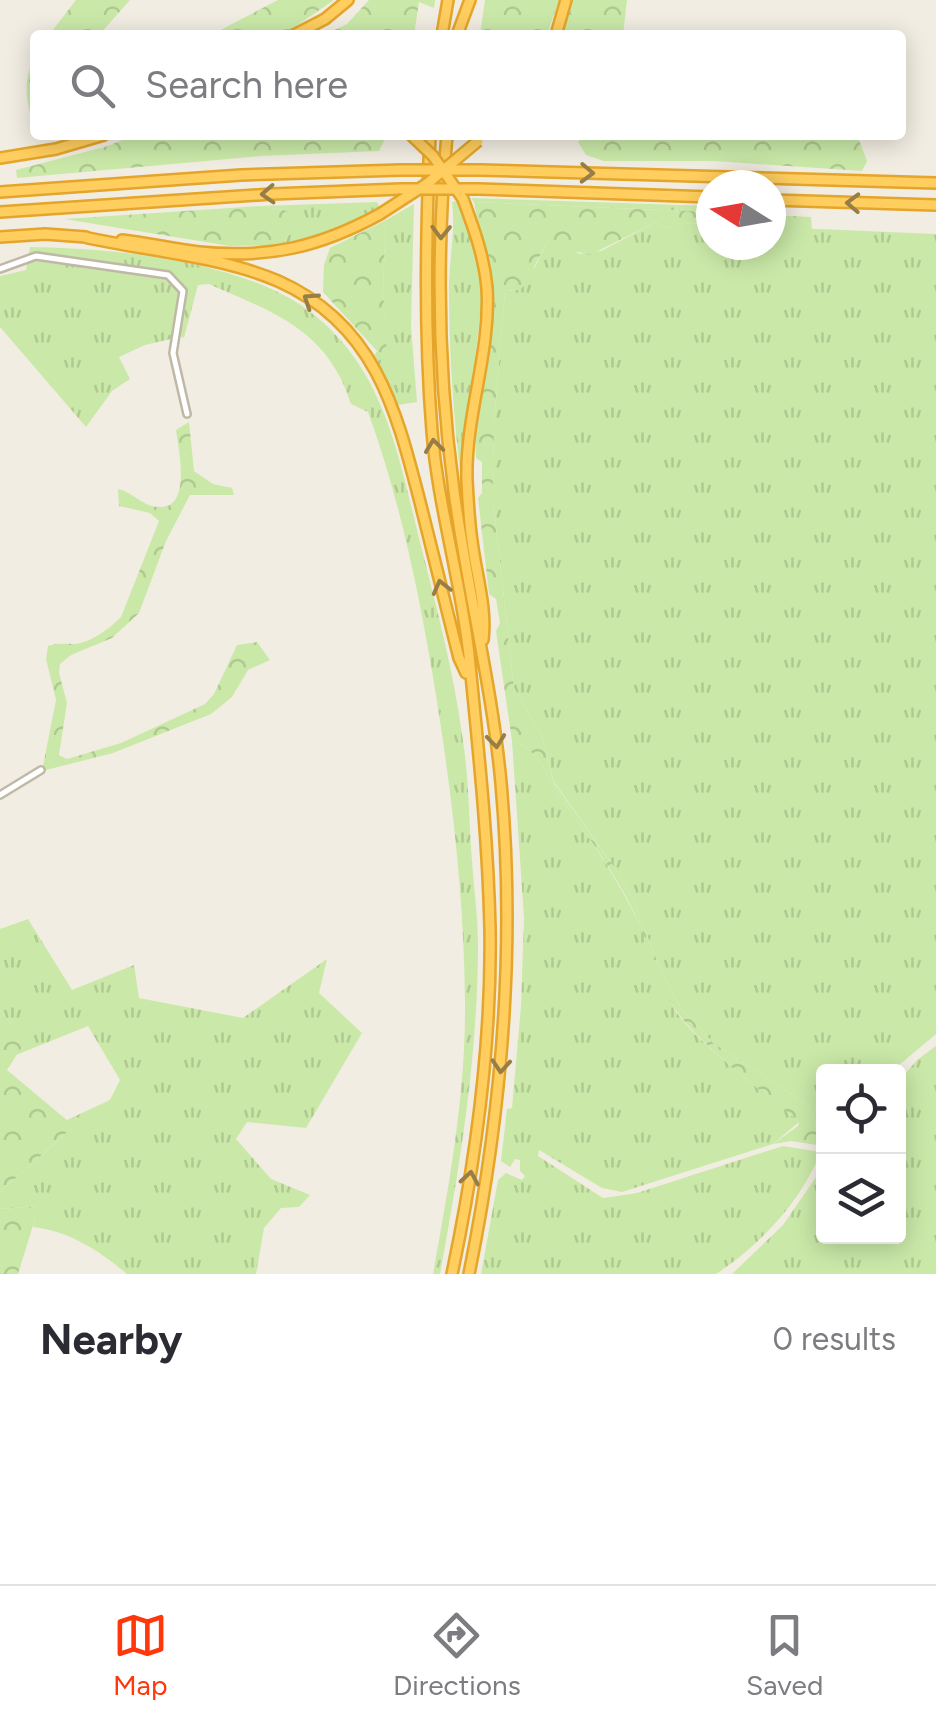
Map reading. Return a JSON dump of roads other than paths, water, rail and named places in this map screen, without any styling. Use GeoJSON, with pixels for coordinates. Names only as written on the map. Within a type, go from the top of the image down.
{"type":"FeatureCollection","features":[{"type":"Feature","properties":{"kind":"highway"},"geometry":{"type":"LineString","coordinates":[[304,30],[348,0]]}},
{"type":"Feature","properties":{"kind":"highway"},"geometry":{"type":"LineString","coordinates":[[443,30],[448,0]]}},
{"type":"Feature","properties":{"kind":"highway"},"geometry":{"type":"LineString","coordinates":[[459,30],[467,0]]}},
{"type":"Feature","properties":{"kind":"highway"},"geometry":{"type":"LineString","coordinates":[[557,30],[566,0]]}},
{"type":"Feature","properties":{"kind":"highway"},"geometry":{"type":"LineString","coordinates":[[56,148],[75,140]]}},
{"type":"Feature","properties":{"kind":"highway"},"geometry":{"type":"LineString","coordinates":[[0,158],[86,140]]}},
{"type":"Feature","properties":{"kind":"highway"},"geometry":{"type":"LineString","coordinates":[[416,140],[433,156],[463,199],[480,242],[487,289],[486,332],[471,422],[467,476],[471,537],[485,621],[482,645]]}},
{"type":"Feature","properties":{"kind":"highway"},"geometry":{"type":"LineString","coordinates":[[430,140],[424,281],[432,432],[441,505],[469,656],[485,822],[489,950],[475,1154],[452,1274]]}},
{"type":"Feature","properties":{"kind":"highway"},"geometry":{"type":"LineString","coordinates":[[446,140],[440,280],[446,422],[501,782],[507,919],[499,1084],[469,1274]]}},
{"type":"Feature","properties":{"kind":"highway"},"geometry":{"type":"LineString","coordinates":[[0,237],[84,237],[199,252],[259,255],[307,246],[380,214],[448,169],[479,140]]}},
{"type":"Feature","properties":{"kind":"highway"},"geometry":{"type":"LineString","coordinates":[[0,192],[401,170],[936,183]]}},
{"type":"Feature","properties":{"kind":"highway"},"geometry":{"type":"LineString","coordinates":[[0,212],[401,189],[696,196]]}},
{"type":"Feature","properties":{"kind":"highway"},"geometry":{"type":"LineString","coordinates":[[786,200],[936,205]]}},
{"type":"Feature","properties":{"kind":"highway"},"geometry":{"type":"LineString","coordinates":[[84,237],[220,264],[275,280],[327,311],[350,332],[368,355],[393,405],[459,658],[469,680]]}},
{"type":"Feature","properties":{"kind":"street"},"geometry":{"type":"LineString","coordinates":[[0,269],[36,256],[168,275],[183,291],[173,352],[187,414]]}},
{"type":"Feature","properties":{"kind":"street"},"geometry":{"type":"LineString","coordinates":[[0,795],[41,770]]}}]}
